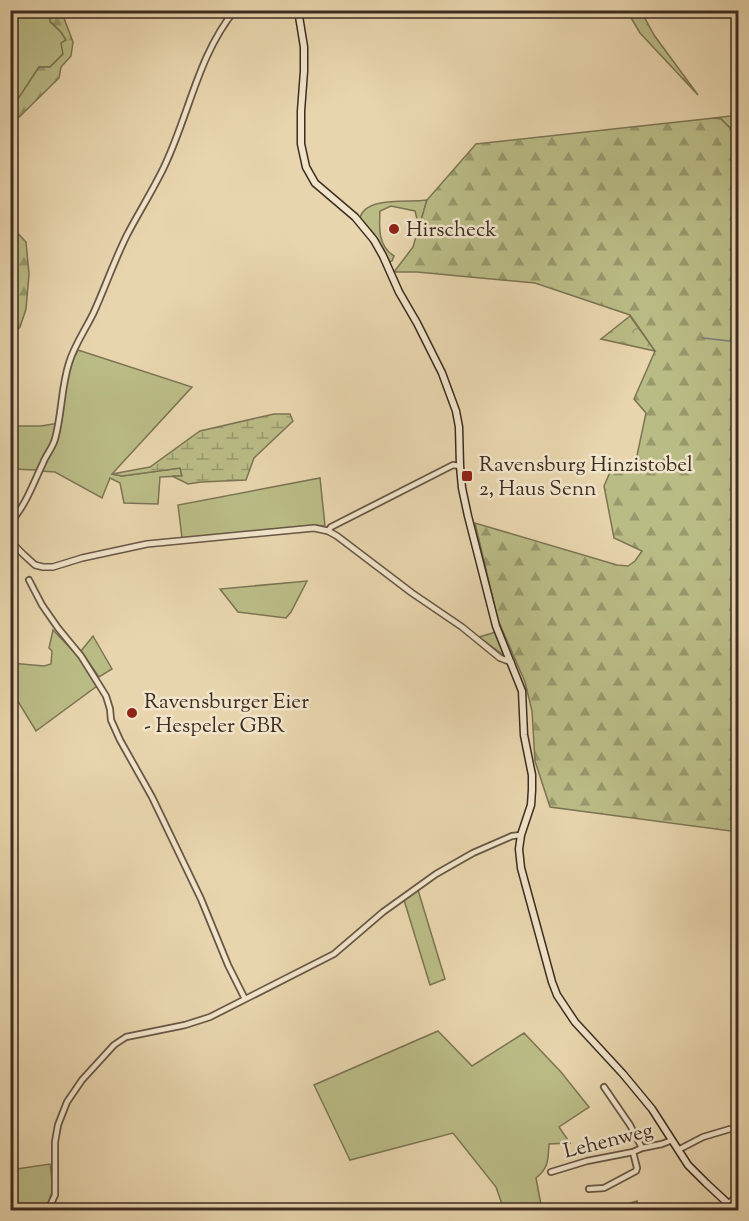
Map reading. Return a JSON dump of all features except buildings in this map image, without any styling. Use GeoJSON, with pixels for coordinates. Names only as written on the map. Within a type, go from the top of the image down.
{"type":"FeatureCollection","features":[{"type":"Feature","properties":{"kind":"main road"},"geometry":{"type":"LineString","coordinates":[[298,10],[305,58],[301,144],[306,167],[315,183],[355,217],[383,256],[399,292],[442,373],[459,427],[462,488],[496,626],[522,691],[524,735],[532,775],[532,790],[531,805],[519,849],[521,868],[552,982],[575,1022],[652,1109],[688,1165],[732,1208]]}},
{"type":"Feature","properties":{"kind":"street"},"geometry":{"type":"LineString","coordinates":[[10,523],[29,495],[43,461],[55,441],[64,382],[70,360],[129,232],[164,167],[213,42],[235,10]]}},
{"type":"Feature","properties":{"kind":"street"},"geometry":{"type":"LineString","coordinates":[[328,531],[331,527],[453,465],[460,465]]}},
{"type":"Feature","properties":{"kind":"street"},"geometry":{"type":"LineString","coordinates":[[10,541],[35,565],[53,567],[147,544],[297,529],[314,528],[328,531],[462,627],[500,658],[510,662]]}},
{"type":"Feature","properties":{"kind":"street"},"geometry":{"type":"LineString","coordinates":[[28,579],[42,605],[81,656],[106,696],[111,720],[120,740],[152,797],[201,899],[228,965],[245,999]]}},
{"type":"Feature","properties":{"kind":"street"},"geometry":{"type":"LineString","coordinates":[[48,1210],[55,1195],[55,1142],[58,1125],[67,1102],[82,1080],[114,1045],[126,1037],[185,1025],[210,1017],[334,954],[383,912],[436,874],[473,853],[512,836],[521,835]]}},
{"type":"Feature","properties":{"kind":"street"},"geometry":{"type":"LineString","coordinates":[[604,1087],[630,1125],[642,1148]]}},
{"type":"Feature","properties":{"kind":"street"},"geometry":{"type":"LineString","coordinates":[[678,1150],[703,1137],[730,1129]]}},
{"type":"Feature","properties":{"kind":"street","name":"Lehenweg"},"geometry":{"type":"LineString","coordinates":[[551,1172],[672,1140]]}},
{"type":"Feature","properties":{"kind":"street"},"geometry":{"type":"LineString","coordinates":[[589,1189],[604,1188],[636,1171],[633,1152]]}},
{"type":"Feature","properties":{"kind":"street"},"geometry":{"type":"LineString","coordinates":[[732,1208],[738,1195]]}},
{"type":"Feature","properties":{"kind":"green space"},"geometry":{"type":"Polygon","coordinates":[[[11,11],[51,11],[50,22],[66,40],[63,54],[50,67],[39,67],[14,106],[11,98],[11,11]]]}},
{"type":"Feature","properties":{"kind":"green space"},"geometry":{"type":"Polygon","coordinates":[[[51,11],[63,11],[73,42],[71,56],[61,67],[59,78],[11,125],[11,98],[14,105],[39,67],[50,67],[63,54],[61,43],[66,40],[50,21],[51,11]]]}},
{"type":"Feature","properties":{"kind":"green space"},"geometry":{"type":"Polygon","coordinates":[[[627,11],[641,11],[654,35],[698,95],[640,33],[627,11]]]}},
{"type":"Feature","properties":{"kind":"green space"},"geometry":{"type":"Polygon","coordinates":[[[738,115],[738,136],[721,119],[714,118],[738,115]]]}},
{"type":"Feature","properties":{"kind":"green space"},"geometry":{"type":"Polygon","coordinates":[[[721,119],[738,136],[738,832],[550,807],[535,761],[532,711],[525,682],[498,620],[475,523],[617,565],[628,566],[635,561],[642,551],[614,538],[604,486],[611,470],[623,473],[635,465],[646,413],[634,399],[655,351],[630,315],[535,283],[394,272],[413,247],[427,200],[476,144],[721,119]]]}},
{"type":"Feature","properties":{"kind":"green space"},"geometry":{"type":"Polygon","coordinates":[[[427,200],[419,227],[415,211],[391,206],[380,211],[382,242],[394,256],[390,262],[374,234],[360,218],[364,211],[379,203],[427,200]]]}},
{"type":"Feature","properties":{"kind":"green space"},"geometry":{"type":"Polygon","coordinates":[[[11,226],[26,242],[29,274],[26,309],[20,327],[11,336],[11,226]]]}},
{"type":"Feature","properties":{"kind":"green space"},"geometry":{"type":"Polygon","coordinates":[[[630,316],[655,351],[601,339],[630,316]]]}},
{"type":"Feature","properties":{"kind":"green space"},"geometry":{"type":"Polygon","coordinates":[[[78,350],[192,387],[112,474],[122,476],[180,468],[182,476],[160,477],[158,504],[124,503],[120,483],[110,478],[102,498],[55,472],[41,471],[57,442],[69,372],[78,350]]]}},
{"type":"Feature","properties":{"kind":"green space"},"geometry":{"type":"Polygon","coordinates":[[[274,414],[290,414],[293,421],[254,458],[246,480],[188,484],[172,476],[182,476],[180,468],[122,476],[112,474],[150,467],[200,431],[274,414]]]}},
{"type":"Feature","properties":{"kind":"green space"},"geometry":{"type":"Polygon","coordinates":[[[56,424],[54,440],[37,470],[11,469],[10,426],[56,424]]]}},
{"type":"Feature","properties":{"kind":"green space"},"geometry":{"type":"Polygon","coordinates":[[[320,478],[325,526],[315,525],[182,538],[178,505],[320,478]]]}},
{"type":"Feature","properties":{"kind":"green space"},"geometry":{"type":"Polygon","coordinates":[[[307,581],[286,618],[238,612],[220,589],[307,581]]]}},
{"type":"Feature","properties":{"kind":"green space"},"geometry":{"type":"Polygon","coordinates":[[[53,630],[77,655],[97,686],[36,731],[11,690],[11,663],[44,666],[51,664],[52,651],[49,648],[53,630]]]}},
{"type":"Feature","properties":{"kind":"green space"},"geometry":{"type":"Polygon","coordinates":[[[496,632],[504,652],[502,654],[479,637],[496,632]]]}},
{"type":"Feature","properties":{"kind":"green space"},"geometry":{"type":"Polygon","coordinates":[[[93,636],[112,669],[99,677],[81,651],[93,636]]]}},
{"type":"Feature","properties":{"kind":"green space"},"geometry":{"type":"Polygon","coordinates":[[[418,890],[445,979],[430,985],[404,900],[418,890]]]}},
{"type":"Feature","properties":{"kind":"green space"},"geometry":{"type":"Polygon","coordinates":[[[438,1031],[472,1066],[524,1033],[561,1072],[589,1107],[559,1127],[570,1143],[549,1144],[546,1167],[536,1178],[542,1210],[504,1210],[496,1187],[453,1133],[350,1160],[314,1085],[438,1031]]]}},
{"type":"Feature","properties":{"kind":"green space"},"geometry":{"type":"Polygon","coordinates":[[[50,1164],[53,1189],[46,1210],[11,1210],[10,1170],[50,1164]]]}},
{"type":"Feature","properties":{"kind":"green space"},"geometry":{"type":"Polygon","coordinates":[[[637,1201],[640,1210],[607,1210],[637,1201]]]}},
{"type":"Feature","properties":{"kind":"waterway"},"geometry":{"type":"LineString","coordinates":[[703,338],[738,342]]}},
{"type":"Feature","properties":{"kind":"waterway"},"geometry":{"type":"LineString","coordinates":[[708,1210],[718,1208]]}},
{"type":"Feature","properties":{"kind":"place","name":"Hirscheck"},"geometry":{"type":"Point","coordinates":[394,229]}},
{"type":"Feature","properties":{"kind":"place","name":"Ravensburg Hinzistobel 2, Haus Senn"},"geometry":{"type":"Point","coordinates":[467,476]}},
{"type":"Feature","properties":{"kind":"place","name":"Ravensburger Eier - Hespeler GBR"},"geometry":{"type":"Point","coordinates":[132,713]}}]}
